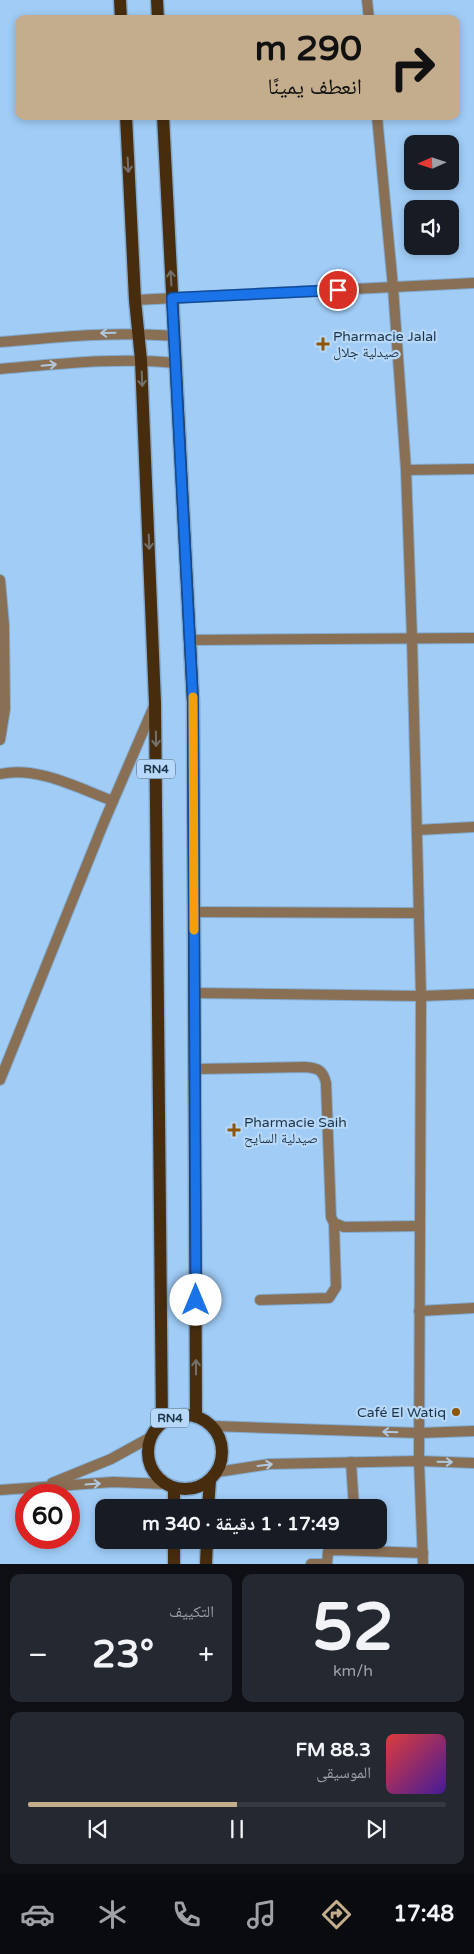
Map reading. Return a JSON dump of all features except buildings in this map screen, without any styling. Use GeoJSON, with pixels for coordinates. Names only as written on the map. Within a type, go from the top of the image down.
{"type":"FeatureCollection","features":[{"type":"Feature","properties":{"kind":"main road"},"geometry":{"type":"LineString","coordinates":[[120,0],[121,15]]}},
{"type":"Feature","properties":{"kind":"main road"},"geometry":{"type":"LineString","coordinates":[[157,0],[158,15]]}},
{"type":"Feature","properties":{"kind":"main road","name":"RN4"},"geometry":{"type":"LineString","coordinates":[[126,120],[135,300],[141,360],[156,703],[162,1422]]}},
{"type":"Feature","properties":{"kind":"main road","name":"RN4"},"geometry":{"type":"LineString","coordinates":[[163,120],[193,702],[196,1416]]}},
{"type":"Feature","properties":{"kind":"main road","name":"RN4"},"geometry":{"type":"LineString","coordinates":[[170,1486],[158,1477],[148,1458],[148,1447],[151,1437],[162,1422],[178,1415],[196,1416],[212,1426]]}},
{"type":"Feature","properties":{"kind":"main road"},"geometry":{"type":"LineString","coordinates":[[172,1499],[170,1486],[190,1489],[201,1486],[213,1476],[221,1462],[223,1451],[220,1437],[212,1426]]}},
{"type":"Feature","properties":{"kind":"main road"},"geometry":{"type":"LineString","coordinates":[[209,1499],[213,1476]]}},
{"type":"Feature","properties":{"kind":"main road"},"geometry":{"type":"LineString","coordinates":[[174,1549],[174,1564]]}},
{"type":"Feature","properties":{"kind":"main road"},"geometry":{"type":"LineString","coordinates":[[206,1564],[207,1549]]}},
{"type":"Feature","properties":{"kind":"street"},"geometry":{"type":"LineString","coordinates":[[367,0],[368,15]]}},
{"type":"Feature","properties":{"kind":"street"},"geometry":{"type":"LineString","coordinates":[[377,120],[393,287],[406,470],[412,638],[422,996],[419,1462],[423,1564]]}},
{"type":"Feature","properties":{"kind":"street"},"geometry":{"type":"LineString","coordinates":[[135,300],[474,284]]}},
{"type":"Feature","properties":{"kind":"street"},"geometry":{"type":"LineString","coordinates":[[0,342],[102,333],[174,336]]}},
{"type":"Feature","properties":{"kind":"street"},"geometry":{"type":"LineString","coordinates":[[0,369],[104,360],[141,360],[176,363]]}},
{"type":"Feature","properties":{"kind":"street"},"geometry":{"type":"LineString","coordinates":[[406,470],[474,469]]}},
{"type":"Feature","properties":{"kind":"street"},"geometry":{"type":"LineString","coordinates":[[0,580],[4,625],[4,709],[0,740]]}},
{"type":"Feature","properties":{"kind":"street"},"geometry":{"type":"LineString","coordinates":[[190,640],[474,638]]}},
{"type":"Feature","properties":{"kind":"street"},"geometry":{"type":"LineString","coordinates":[[0,1080],[113,801],[156,703]]}},
{"type":"Feature","properties":{"kind":"street"},"geometry":{"type":"LineString","coordinates":[[0,774],[24,772],[43,776],[113,801]]}},
{"type":"Feature","properties":{"kind":"street"},"geometry":{"type":"LineString","coordinates":[[417,830],[474,827]]}},
{"type":"Feature","properties":{"kind":"street"},"geometry":{"type":"LineString","coordinates":[[194,912],[419,913]]}},
{"type":"Feature","properties":{"kind":"street"},"geometry":{"type":"LineString","coordinates":[[194,993],[422,996],[474,994]]}},
{"type":"Feature","properties":{"kind":"street"},"geometry":{"type":"LineString","coordinates":[[195,1070],[305,1068],[319,1069],[324,1073],[326,1083],[331,1217],[334,1223],[336,1288],[329,1298],[260,1300]]}},
{"type":"Feature","properties":{"kind":"street"},"geometry":{"type":"LineString","coordinates":[[334,1223],[344,1227],[420,1226]]}},
{"type":"Feature","properties":{"kind":"street"},"geometry":{"type":"LineString","coordinates":[[419,1311],[474,1308]]}},
{"type":"Feature","properties":{"kind":"street"},"geometry":{"type":"LineString","coordinates":[[212,1426],[420,1433],[474,1430]]}},
{"type":"Feature","properties":{"kind":"street"},"geometry":{"type":"LineString","coordinates":[[51,1484],[111,1459],[151,1437]]}},
{"type":"Feature","properties":{"kind":"street"},"geometry":{"type":"LineString","coordinates":[[213,1476],[270,1464],[351,1462],[474,1463]]}},
{"type":"Feature","properties":{"kind":"street"},"geometry":{"type":"LineString","coordinates":[[351,1462],[353,1499]]}},
{"type":"Feature","properties":{"kind":"street"},"geometry":{"type":"LineString","coordinates":[[80,1484],[114,1482],[170,1486]]}},
{"type":"Feature","properties":{"kind":"street"},"geometry":{"type":"LineString","coordinates":[[0,1490],[15,1489]]}},
{"type":"Feature","properties":{"kind":"street"},"geometry":{"type":"LineString","coordinates":[[311,1564],[327,1564],[328,1552],[339,1549]]}},
{"type":"Feature","properties":{"kind":"street"},"geometry":{"type":"LineString","coordinates":[[387,1549],[423,1553]]}},
{"type":"Feature","properties":{"kind":"slow traffic"},"geometry":{"type":"LineString","coordinates":[[193,697],[194,930]]}},
{"type":"Feature","properties":{"kind":"place","name":"Pharmacie Jalal صيدلية جلال"},"geometry":{"type":"Point","coordinates":[323,344]}},
{"type":"Feature","properties":{"kind":"place","name":"Pharmacie Saih صيدلية السايح"},"geometry":{"type":"Point","coordinates":[234,1130]}},
{"type":"Feature","properties":{"kind":"place","name":"Café El Watiq"},"geometry":{"type":"Point","coordinates":[456,1412]}},
{"type":"Feature","properties":{"kind":"route"},"geometry":{"type":"LineString","coordinates":[[196,1300],[193,702],[172,298],[338,290]]}}]}
